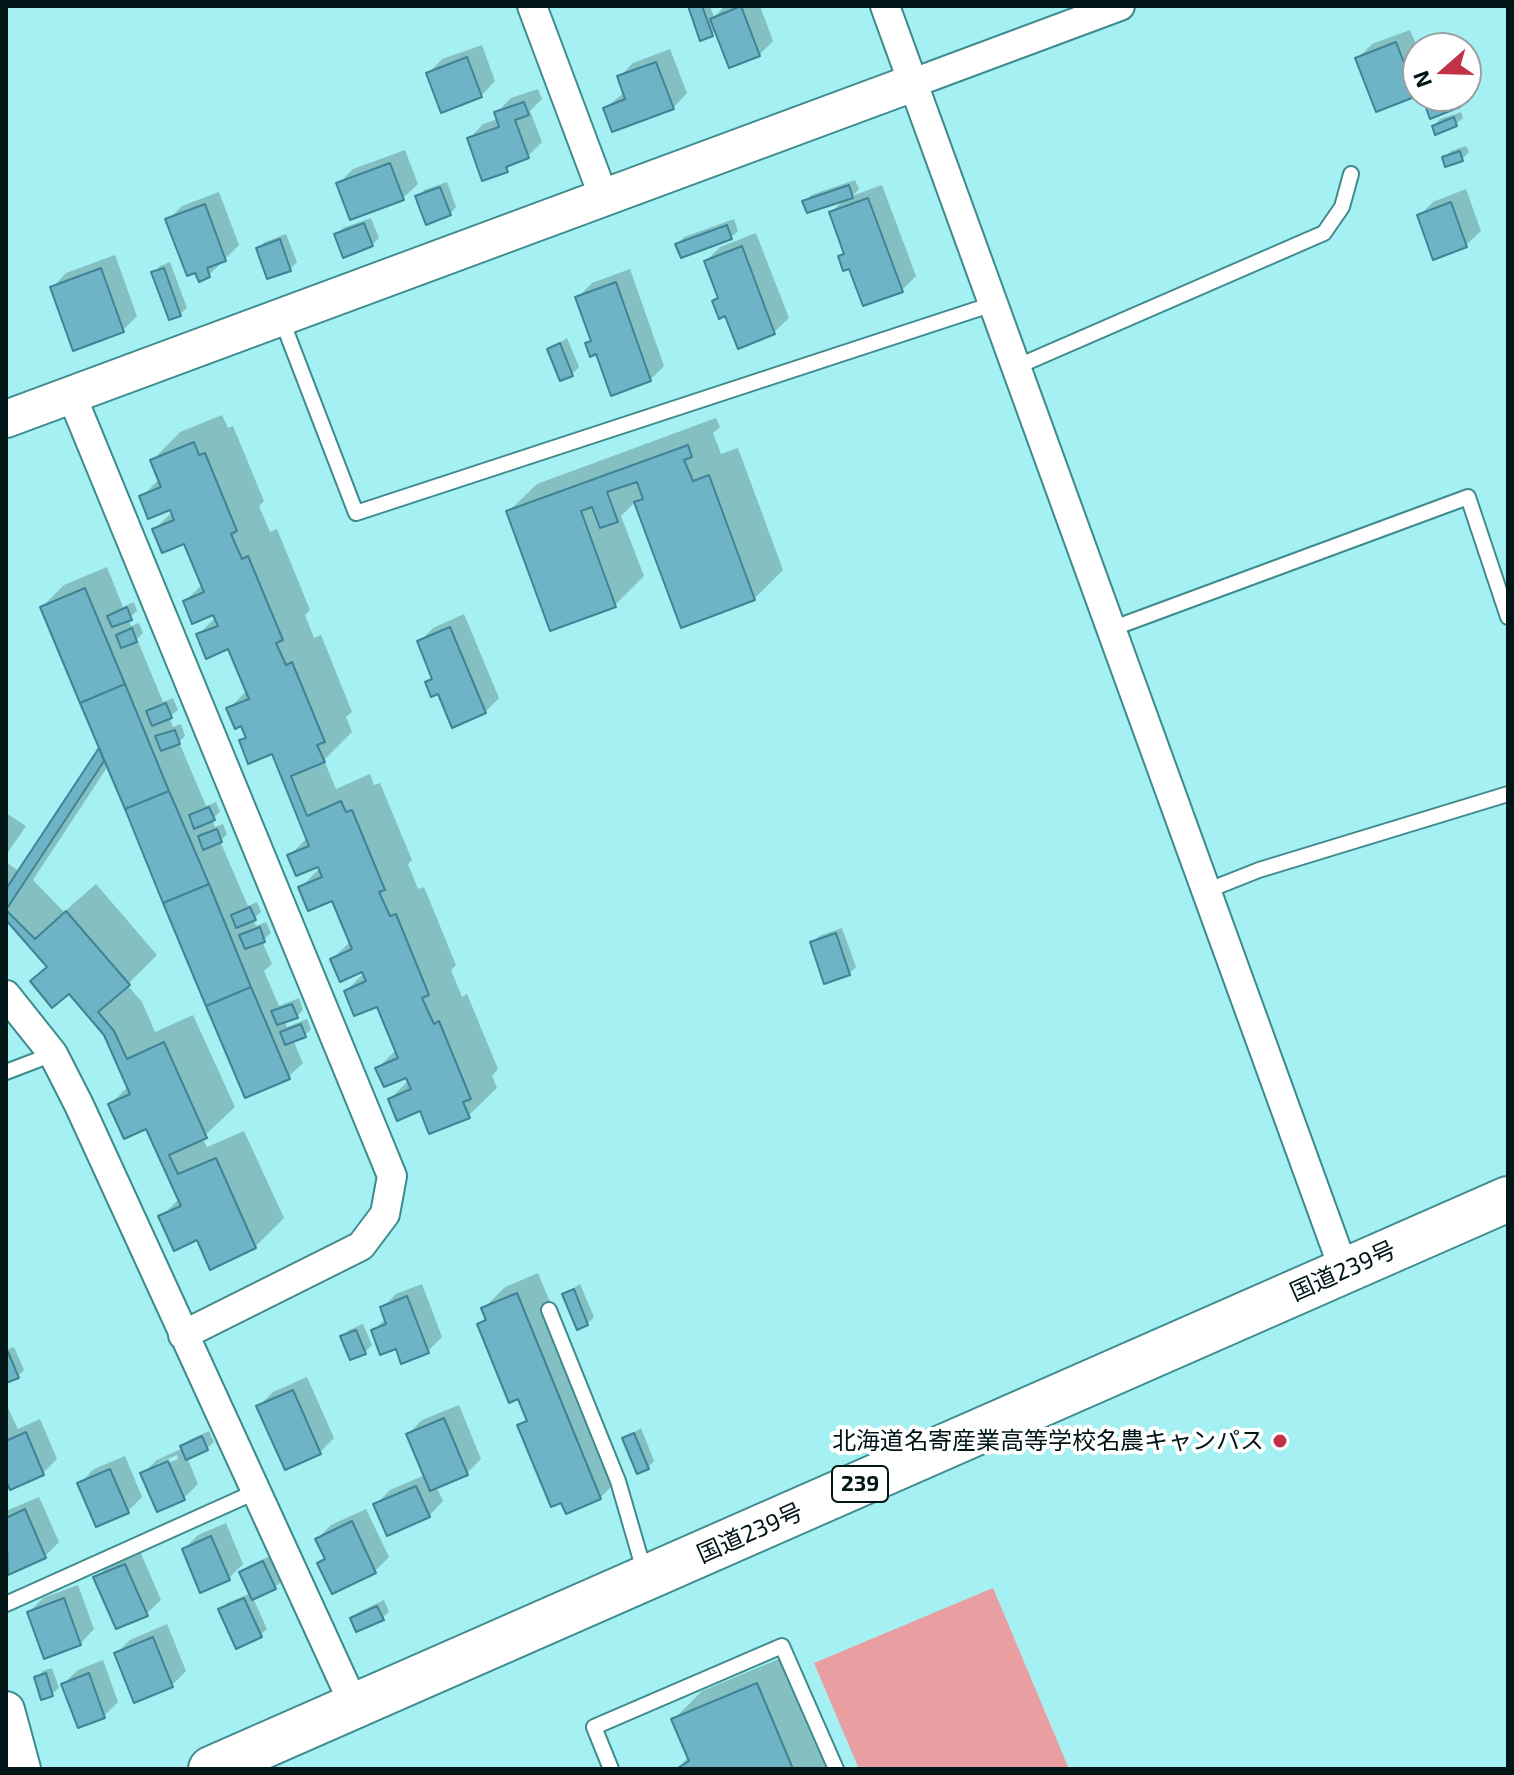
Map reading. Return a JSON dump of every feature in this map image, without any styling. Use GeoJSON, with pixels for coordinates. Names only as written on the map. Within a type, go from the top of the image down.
{"type":"FeatureCollection","features":[{"type":"Feature","properties":{"kind":"highway","name":"国道239号"},"geometry":{"type":"LineString","coordinates":[[211,1769],[1508,1199]]}},
{"type":"Feature","properties":{"kind":"street"},"geometry":{"type":"LineString","coordinates":[[532,6],[604,198]]}},
{"type":"Feature","properties":{"kind":"street"},"geometry":{"type":"LineString","coordinates":[[885,6],[1344,1270]]}},
{"type":"Feature","properties":{"kind":"street"},"geometry":{"type":"LineString","coordinates":[[6,419],[1120,6]]}},
{"type":"Feature","properties":{"kind":"street"},"geometry":{"type":"LineString","coordinates":[[71,394],[392,1176],[385,1214],[361,1246],[183,1335]]}},
{"type":"Feature","properties":{"kind":"street"},"geometry":{"type":"LineString","coordinates":[[6,995],[53,1054],[355,1707]]}},
{"type":"Feature","properties":{"kind":"street"},"geometry":{"type":"LineString","coordinates":[[6,1710],[22,1769]]}},
{"type":"Feature","properties":{"kind":"lane"},"geometry":{"type":"LineString","coordinates":[[1016,367],[1324,233],[1342,207],[1351,174]]}},
{"type":"Feature","properties":{"kind":"lane"},"geometry":{"type":"LineString","coordinates":[[281,318],[356,513],[993,304]]}},
{"type":"Feature","properties":{"kind":"lane"},"geometry":{"type":"LineString","coordinates":[[1111,629],[1468,497],[1508,617]]}},
{"type":"Feature","properties":{"kind":"lane"},"geometry":{"type":"LineString","coordinates":[[1206,891],[1259,870],[1508,794]]}},
{"type":"Feature","properties":{"kind":"lane"},"geometry":{"type":"LineString","coordinates":[[6,1072],[53,1054]]}},
{"type":"Feature","properties":{"kind":"lane"},"geometry":{"type":"LineString","coordinates":[[549,1310],[618,1481],[647,1578]]}},
{"type":"Feature","properties":{"kind":"lane"},"geometry":{"type":"LineString","coordinates":[[6,1604],[255,1492]]}},
{"type":"Feature","properties":{"kind":"lane"},"geometry":{"type":"LineString","coordinates":[[611,1769],[594,1727],[782,1646],[836,1769]]}},
{"type":"Feature","properties":{"kind":"shaded area"},"geometry":{"type":"Polygon","coordinates":[[[993,1588],[1069,1769],[859,1769],[814,1663],[993,1588]]]}},
{"type":"Feature","properties":{"kind":"building"},"geometry":{"type":"Polygon","coordinates":[[[688,6],[702,6],[713,36],[700,41],[688,6]]]}},
{"type":"Feature","properties":{"kind":"building"},"geometry":{"type":"Polygon","coordinates":[[[741,6],[760,56],[729,68],[710,19],[741,6]]]}},
{"type":"Feature","properties":{"kind":"building"},"geometry":{"type":"Polygon","coordinates":[[[1396,42],[1402,57],[1402,102],[1376,112],[1355,58],[1396,42]]]}},
{"type":"Feature","properties":{"kind":"building"},"geometry":{"type":"Polygon","coordinates":[[[467,57],[482,97],[441,113],[426,73],[467,57]]]}},
{"type":"Feature","properties":{"kind":"building"},"geometry":{"type":"Polygon","coordinates":[[[656,62],[674,109],[612,132],[603,108],[625,99],[617,76],[656,62]]]}},
{"type":"Feature","properties":{"kind":"building"},"geometry":{"type":"Polygon","coordinates":[[[524,102],[529,115],[515,120],[529,158],[506,167],[508,172],[482,181],[467,138],[499,127],[494,112],[524,102]]]}},
{"type":"Feature","properties":{"kind":"building"},"geometry":{"type":"Polygon","coordinates":[[[1428,112],[1448,112],[1430,119],[1428,112]]]}},
{"type":"Feature","properties":{"kind":"building"},"geometry":{"type":"Polygon","coordinates":[[[1454,117],[1457,126],[1435,135],[1432,126],[1454,117]]]}},
{"type":"Feature","properties":{"kind":"building"},"geometry":{"type":"Polygon","coordinates":[[[1460,151],[1463,161],[1445,167],[1442,157],[1460,151]]]}},
{"type":"Feature","properties":{"kind":"building"},"geometry":{"type":"Polygon","coordinates":[[[390,163],[404,200],[350,220],[336,183],[390,163]]]}},
{"type":"Feature","properties":{"kind":"building"},"geometry":{"type":"Polygon","coordinates":[[[849,185],[853,198],[807,213],[802,201],[849,185]]]}},
{"type":"Feature","properties":{"kind":"building"},"geometry":{"type":"Polygon","coordinates":[[[440,187],[451,215],[426,225],[415,196],[440,187]]]}},
{"type":"Feature","properties":{"kind":"building"},"geometry":{"type":"Polygon","coordinates":[[[868,198],[903,292],[863,306],[849,269],[843,271],[838,256],[844,254],[829,212],[868,198]]]}},
{"type":"Feature","properties":{"kind":"building"},"geometry":{"type":"Polygon","coordinates":[[[1451,202],[1467,247],[1433,260],[1417,215],[1451,202]]]}},
{"type":"Feature","properties":{"kind":"building"},"geometry":{"type":"Polygon","coordinates":[[[205,204],[226,261],[207,268],[210,277],[199,282],[195,273],[187,276],[165,219],[205,204]]]}},
{"type":"Feature","properties":{"kind":"building"},"geometry":{"type":"Polygon","coordinates":[[[364,223],[373,246],[343,258],[334,234],[364,223]]]}},
{"type":"Feature","properties":{"kind":"building"},"geometry":{"type":"Polygon","coordinates":[[[727,225],[732,239],[681,258],[675,244],[727,225]]]}},
{"type":"Feature","properties":{"kind":"building"},"geometry":{"type":"Polygon","coordinates":[[[280,239],[291,271],[267,279],[256,248],[280,239]]]}},
{"type":"Feature","properties":{"kind":"building"},"geometry":{"type":"Polygon","coordinates":[[[742,246],[775,334],[738,349],[725,316],[719,319],[712,301],[718,298],[704,261],[742,246]]]}},
{"type":"Feature","properties":{"kind":"building"},"geometry":{"type":"Polygon","coordinates":[[[101,268],[124,332],[73,351],[50,287],[101,268]]]}},
{"type":"Feature","properties":{"kind":"building"},"geometry":{"type":"Polygon","coordinates":[[[164,268],[181,316],[169,320],[151,272],[164,268]]]}},
{"type":"Feature","properties":{"kind":"building"},"geometry":{"type":"Polygon","coordinates":[[[616,282],[651,381],[611,396],[596,354],[590,357],[585,343],[591,341],[575,297],[616,282]]]}},
{"type":"Feature","properties":{"kind":"building"},"geometry":{"type":"Polygon","coordinates":[[[560,343],[573,376],[560,381],[547,349],[560,343]]]}},
{"type":"Feature","properties":{"kind":"building"},"geometry":{"type":"Polygon","coordinates":[[[194,442],[199,455],[205,453],[237,531],[231,534],[242,559],[248,556],[283,640],[276,643],[286,665],[292,662],[325,742],[317,745],[325,762],[291,776],[307,816],[341,801],[346,812],[352,810],[385,890],[379,892],[390,916],[396,914],[429,995],[422,998],[434,1024],[439,1021],[471,1099],[463,1102],[470,1118],[429,1134],[420,1111],[397,1121],[388,1099],[411,1089],[406,1078],[384,1087],[375,1068],[398,1058],[377,1007],[354,1016],[344,991],[366,981],[362,972],[340,982],[330,959],[352,949],[332,901],[308,911],[298,887],[322,877],[318,867],[296,876],[287,855],[309,846],[272,754],[248,764],[239,740],[246,738],[241,726],[235,729],[226,708],[249,699],[228,649],[206,659],[196,634],[218,626],[213,615],[192,624],[183,601],[204,592],[184,544],[162,553],[152,529],[174,520],[170,510],[148,519],[139,496],[161,487],[150,460],[194,442]]]}},
{"type":"Feature","properties":{"kind":"building"},"geometry":{"type":"Polygon","coordinates":[[[688,445],[692,457],[684,460],[693,481],[709,475],[755,600],[681,628],[634,502],[643,499],[637,482],[607,492],[618,522],[600,528],[592,507],[581,511],[616,607],[550,631],[506,511],[688,445]]]}},
{"type":"Feature","properties":{"kind":"building"},"geometry":{"type":"Polygon","coordinates":[[[85,588],[125,684],[80,703],[40,607],[85,588]]]}},
{"type":"Feature","properties":{"kind":"building"},"geometry":{"type":"Polygon","coordinates":[[[127,607],[132,620],[112,627],[107,616],[127,607]]]}},
{"type":"Feature","properties":{"kind":"building"},"geometry":{"type":"Polygon","coordinates":[[[450,627],[486,713],[452,728],[438,694],[431,697],[425,682],[432,679],[417,641],[450,627]]]}},
{"type":"Feature","properties":{"kind":"building"},"geometry":{"type":"Polygon","coordinates":[[[132,628],[137,642],[121,648],[116,635],[132,628]]]}},
{"type":"Feature","properties":{"kind":"building"},"geometry":{"type":"Polygon","coordinates":[[[125,684],[169,791],[125,809],[80,703],[125,684]]]}},
{"type":"Feature","properties":{"kind":"building"},"geometry":{"type":"Polygon","coordinates":[[[166,703],[172,718],[152,726],[146,711],[166,703]]]}},
{"type":"Feature","properties":{"kind":"building"},"geometry":{"type":"Polygon","coordinates":[[[175,730],[180,744],[161,751],[155,736],[175,730]]]}},
{"type":"Feature","properties":{"kind":"building"},"geometry":{"type":"Polygon","coordinates":[[[99,748],[104,761],[6,910],[6,889],[99,748]]]}},
{"type":"Feature","properties":{"kind":"building"},"geometry":{"type":"Polygon","coordinates":[[[169,791],[209,884],[163,903],[125,809],[169,791]]]}},
{"type":"Feature","properties":{"kind":"building"},"geometry":{"type":"Polygon","coordinates":[[[209,807],[215,820],[194,829],[189,815],[209,807]]]}},
{"type":"Feature","properties":{"kind":"building"},"geometry":{"type":"Polygon","coordinates":[[[217,829],[222,842],[203,850],[198,836],[217,829]]]}},
{"type":"Feature","properties":{"kind":"building"},"geometry":{"type":"Polygon","coordinates":[[[209,884],[251,987],[206,1006],[163,903],[209,884]]]}},
{"type":"Feature","properties":{"kind":"building"},"geometry":{"type":"Polygon","coordinates":[[[250,907],[256,920],[236,928],[231,915],[250,907]]]}},
{"type":"Feature","properties":{"kind":"building"},"geometry":{"type":"Polygon","coordinates":[[[6,910],[35,939],[66,911],[130,985],[98,1012],[114,1031],[127,1059],[164,1042],[207,1138],[169,1155],[178,1174],[216,1158],[256,1248],[210,1270],[197,1240],[174,1251],[158,1216],[181,1206],[146,1129],[124,1139],[108,1104],[130,1094],[104,1035],[69,994],[52,1008],[30,981],[47,967],[6,920],[6,910]]]}},
{"type":"Feature","properties":{"kind":"building"},"geometry":{"type":"Polygon","coordinates":[[[260,927],[265,942],[245,949],[239,935],[260,927]]]}},
{"type":"Feature","properties":{"kind":"building"},"geometry":{"type":"Polygon","coordinates":[[[836,933],[850,975],[824,984],[810,942],[836,933]]]}},
{"type":"Feature","properties":{"kind":"building"},"geometry":{"type":"Polygon","coordinates":[[[251,987],[290,1079],[245,1098],[206,1006],[251,987]]]}},
{"type":"Feature","properties":{"kind":"building"},"geometry":{"type":"Polygon","coordinates":[[[292,1004],[298,1018],[277,1025],[271,1011],[292,1004]]]}},
{"type":"Feature","properties":{"kind":"building"},"geometry":{"type":"Polygon","coordinates":[[[301,1024],[306,1037],[285,1045],[280,1032],[301,1024]]]}},
{"type":"Feature","properties":{"kind":"building"},"geometry":{"type":"Polygon","coordinates":[[[574,1289],[588,1325],[577,1330],[562,1294],[574,1289]]]}},
{"type":"Feature","properties":{"kind":"building"},"geometry":{"type":"Polygon","coordinates":[[[517,1293],[601,1499],[566,1514],[561,1503],[551,1507],[517,1425],[527,1421],[518,1399],[509,1403],[477,1324],[486,1320],[481,1308],[517,1293]]]}},
{"type":"Feature","properties":{"kind":"building"},"geometry":{"type":"Polygon","coordinates":[[[407,1296],[429,1353],[401,1364],[396,1349],[380,1355],[371,1330],[386,1324],[380,1307],[407,1296]]]}},
{"type":"Feature","properties":{"kind":"building"},"geometry":{"type":"Polygon","coordinates":[[[356,1330],[366,1354],[350,1360],[340,1336],[356,1330]]]}},
{"type":"Feature","properties":{"kind":"building"},"geometry":{"type":"Polygon","coordinates":[[[6,1353],[19,1378],[6,1383],[6,1353]]]}},
{"type":"Feature","properties":{"kind":"building"},"geometry":{"type":"Polygon","coordinates":[[[293,1390],[321,1454],[285,1470],[256,1406],[293,1390]]]}},
{"type":"Feature","properties":{"kind":"building"},"geometry":{"type":"Polygon","coordinates":[[[444,1418],[468,1475],[430,1491],[406,1434],[444,1418]]]}},
{"type":"Feature","properties":{"kind":"building"},"geometry":{"type":"Polygon","coordinates":[[[26,1432],[44,1475],[10,1490],[6,1481],[6,1441],[26,1432]]]}},
{"type":"Feature","properties":{"kind":"building"},"geometry":{"type":"Polygon","coordinates":[[[634,1433],[649,1469],[637,1474],[622,1438],[634,1433]]]}},
{"type":"Feature","properties":{"kind":"building"},"geometry":{"type":"Polygon","coordinates":[[[202,1436],[208,1450],[186,1460],[180,1446],[202,1436]]]}},
{"type":"Feature","properties":{"kind":"building"},"geometry":{"type":"Polygon","coordinates":[[[168,1461],[185,1500],[157,1512],[140,1473],[168,1461]]]}},
{"type":"Feature","properties":{"kind":"building"},"geometry":{"type":"Polygon","coordinates":[[[110,1469],[129,1513],[96,1527],[77,1483],[110,1469]]]}},
{"type":"Feature","properties":{"kind":"building"},"geometry":{"type":"Polygon","coordinates":[[[416,1486],[430,1517],[387,1536],[373,1504],[416,1486]]]}},
{"type":"Feature","properties":{"kind":"building"},"geometry":{"type":"Polygon","coordinates":[[[25,1509],[46,1558],[8,1575],[6,1518],[25,1509]]]}},
{"type":"Feature","properties":{"kind":"building"},"geometry":{"type":"Polygon","coordinates":[[[352,1521],[376,1573],[332,1594],[317,1563],[325,1559],[315,1539],[352,1521]]]}},
{"type":"Feature","properties":{"kind":"building"},"geometry":{"type":"Polygon","coordinates":[[[211,1536],[230,1580],[200,1593],[182,1549],[211,1536]]]}},
{"type":"Feature","properties":{"kind":"building"},"geometry":{"type":"Polygon","coordinates":[[[263,1561],[276,1589],[252,1600],[239,1572],[263,1561]]]}},
{"type":"Feature","properties":{"kind":"building"},"geometry":{"type":"Polygon","coordinates":[[[125,1564],[148,1616],[116,1629],[93,1577],[125,1564]]]}},
{"type":"Feature","properties":{"kind":"building"},"geometry":{"type":"Polygon","coordinates":[[[64,1598],[81,1645],[44,1659],[27,1612],[64,1598]]]}},
{"type":"Feature","properties":{"kind":"building"},"geometry":{"type":"Polygon","coordinates":[[[244,1598],[262,1637],[236,1649],[218,1609],[244,1598]]]}},
{"type":"Feature","properties":{"kind":"building"},"geometry":{"type":"Polygon","coordinates":[[[377,1606],[384,1620],[356,1632],[350,1618],[377,1606]]]}},
{"type":"Feature","properties":{"kind":"building"},"geometry":{"type":"Polygon","coordinates":[[[153,1637],[173,1687],[134,1703],[114,1653],[153,1637]]]}},
{"type":"Feature","properties":{"kind":"building"},"geometry":{"type":"Polygon","coordinates":[[[46,1673],[53,1696],[41,1700],[34,1677],[46,1673]]]}},
{"type":"Feature","properties":{"kind":"building"},"geometry":{"type":"Polygon","coordinates":[[[89,1673],[105,1718],[78,1728],[61,1684],[89,1673]]]}},
{"type":"Feature","properties":{"kind":"building"},"geometry":{"type":"Polygon","coordinates":[[[757,1683],[793,1769],[676,1769],[689,1761],[671,1719],[757,1683]]]}},
{"type":"Feature","properties":{"kind":"place","name":"北海道名寄産業高等学校名農キャンパス"},"geometry":{"type":"Point","coordinates":[1280,1441]}}]}
